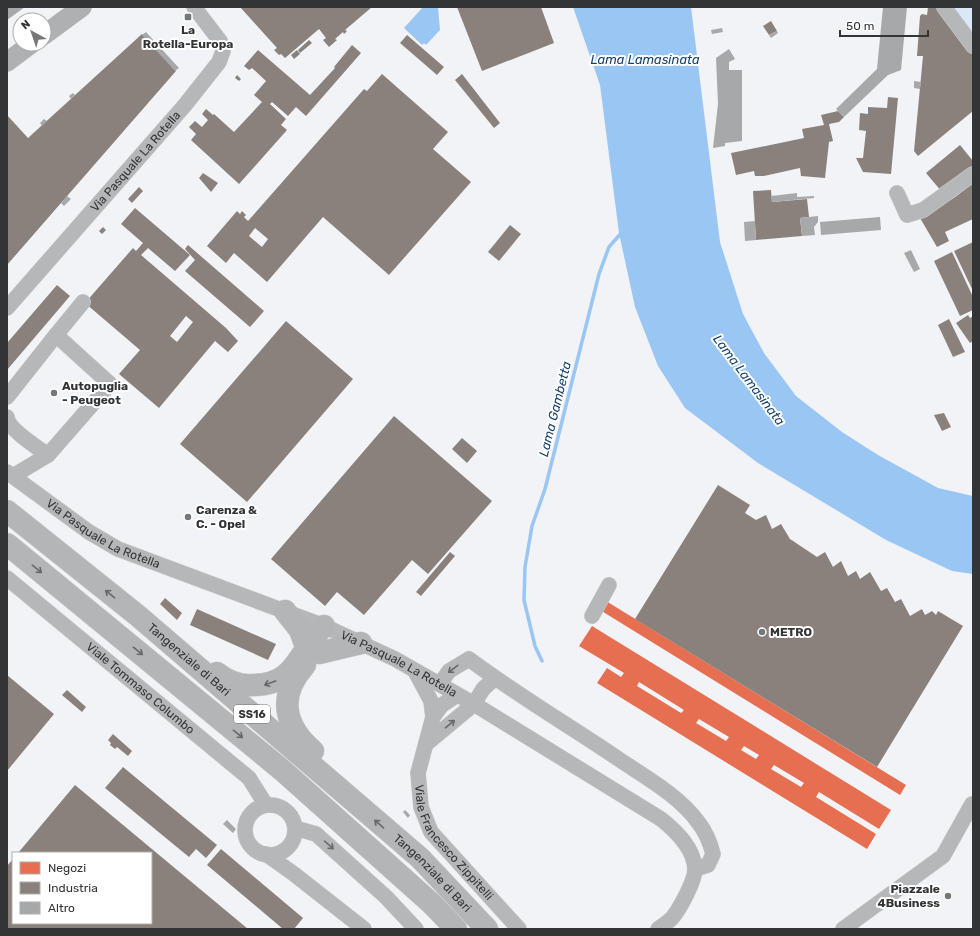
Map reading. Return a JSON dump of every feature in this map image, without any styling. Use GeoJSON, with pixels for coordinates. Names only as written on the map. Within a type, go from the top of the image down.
{"type":"FeatureCollection","features":[{"type":"Feature","properties":{"kind":"highway","name":"Tangenziale di Bari"},"geometry":{"type":"LineString","coordinates":[[7,511],[137,615],[420,858],[487,929]]}},
{"type":"Feature","properties":{"kind":"highway","name":"Tangenziale di Bari"},"geometry":{"type":"LineString","coordinates":[[7,544],[276,765],[432,904],[456,929]]}},
{"type":"Feature","properties":{"kind":"highway"},"geometry":{"type":"LineString","coordinates":[[285,611],[300,630],[312,650]]}},
{"type":"Feature","properties":{"kind":"highway"},"geometry":{"type":"LineString","coordinates":[[137,615],[175,638],[225,680],[242,686],[268,685],[289,674],[312,650],[325,645],[324,626]]}},
{"type":"Feature","properties":{"kind":"highway"},"geometry":{"type":"LineString","coordinates":[[312,650],[361,643]]}},
{"type":"Feature","properties":{"kind":"highway"},"geometry":{"type":"LineString","coordinates":[[312,650],[307,663],[297,674],[291,685],[288,698],[288,710],[291,725],[299,739],[331,766],[344,793]]}},
{"type":"Feature","properties":{"kind":"highway"},"geometry":{"type":"LineString","coordinates":[[345,825],[358,852],[426,917],[436,929]]}},
{"type":"Feature","properties":{"kind":"main road"},"geometry":{"type":"LineString","coordinates":[[52,29],[82,7]]}},
{"type":"Feature","properties":{"kind":"main road"},"geometry":{"type":"LineString","coordinates":[[7,62],[20,52]]}},
{"type":"Feature","properties":{"kind":"street","name":"Via Pasquale La Rotella"},"geometry":{"type":"LineString","coordinates":[[7,308],[186,105],[219,62],[223,51],[220,41],[194,7]]}},
{"type":"Feature","properties":{"kind":"street"},"geometry":{"type":"LineString","coordinates":[[944,7],[973,46]]}},
{"type":"Feature","properties":{"kind":"street"},"geometry":{"type":"LineString","coordinates":[[897,193],[907,214],[923,210],[973,174]]}},
{"type":"Feature","properties":{"kind":"street"},"geometry":{"type":"LineString","coordinates":[[7,397],[83,302]]}},
{"type":"Feature","properties":{"kind":"street"},"geometry":{"type":"LineString","coordinates":[[10,474],[48,455],[110,384],[56,335]]}},
{"type":"Feature","properties":{"kind":"street"},"geometry":{"type":"LineString","coordinates":[[7,416],[7,420],[15,429],[48,455]]}},
{"type":"Feature","properties":{"kind":"street","name":"Via Pasquale La Rotella"},"geometry":{"type":"LineString","coordinates":[[10,474],[89,532],[118,549],[324,626],[361,643],[440,684],[661,819],[678,833],[688,848],[695,869]]}},
{"type":"Feature","properties":{"kind":"street","name":"Viale Tommaso Columbo"},"geometry":{"type":"LineString","coordinates":[[7,578],[249,778],[266,805]]}},
{"type":"Feature","properties":{"kind":"street"},"geometry":{"type":"LineString","coordinates":[[592,616],[609,585]]}},
{"type":"Feature","properties":{"kind":"street"},"geometry":{"type":"LineString","coordinates":[[440,684],[449,671],[469,659],[495,678],[630,766],[680,802],[698,821],[708,837],[713,854],[708,865],[695,869],[689,890],[672,917],[658,929]]}},
{"type":"Feature","properties":{"kind":"street"},"geometry":{"type":"LineString","coordinates":[[415,671],[431,701],[432,717]]}},
{"type":"Feature","properties":{"kind":"street"},"geometry":{"type":"LineString","coordinates":[[426,744],[474,704],[483,689],[495,678]]}},
{"type":"Feature","properties":{"kind":"street"},"geometry":{"type":"LineString","coordinates":[[432,717],[442,705],[458,695]]}},
{"type":"Feature","properties":{"kind":"street","name":"Viale Francesco Zippitelli"},"geometry":{"type":"LineString","coordinates":[[432,717],[418,773],[421,807],[431,832],[519,929]]}},
{"type":"Feature","properties":{"kind":"street"},"geometry":{"type":"LineString","coordinates":[[843,929],[943,856],[972,804]]}},
{"type":"Feature","properties":{"kind":"street"},"geometry":{"type":"LineString","coordinates":[[294,874],[288,858],[288,847],[294,835],[295,828],[293,820],[289,813],[274,805],[266,805],[259,808],[248,818],[245,834],[252,847],[266,854],[294,874],[364,929]]}},
{"type":"Feature","properties":{"kind":"street"},"geometry":{"type":"LineString","coordinates":[[295,828],[316,834],[386,897],[416,929]]}},
{"type":"Feature","properties":{"kind":"street"},"geometry":{"type":"LineString","coordinates":[[266,854],[274,854],[288,847]]}},
{"type":"Feature","properties":{"kind":"shaded area"},"geometry":{"type":"Polygon","coordinates":[[[953,7],[973,7],[973,35],[953,7]]]}},
{"type":"Feature","properties":{"kind":"water"},"geometry":{"type":"Polygon","coordinates":[[[423,7],[438,7],[440,30],[426,45],[424,43],[422,45],[404,28],[423,7]]]}},
{"type":"Feature","properties":{"kind":"water","name":"Lama Lamasinata"},"geometry":{"type":"Polygon","coordinates":[[[573,7],[691,7],[720,242],[743,314],[764,353],[796,396],[842,432],[878,455],[938,488],[973,496],[973,574],[952,571],[886,540],[758,463],[685,408],[658,366],[635,307],[619,233],[600,85],[573,7]]]}},
{"type":"Feature","properties":{"kind":"building: Negozi"},"geometry":{"type":"Polygon","coordinates":[[[606,601],[906,785],[900,795],[600,610],[606,601]]]}},
{"type":"Feature","properties":{"kind":"building: Negozi"},"geometry":{"type":"Polygon","coordinates":[[[592,626],[891,810],[879,829],[819,792],[816,797],[876,834],[867,849],[597,683],[607,668],[621,677],[624,673],[579,646],[592,626]],[[639,682],[637,686],[681,713],[684,710],[639,682]],[[699,719],[696,723],[726,741],[729,737],[699,719]],[[744,746],[741,750],[756,759],[759,755],[744,746]],[[774,765],[771,769],[801,787],[804,783],[774,765]]]}},
{"type":"Feature","properties":{"kind":"building: Industria"},"geometry":{"type":"Polygon","coordinates":[[[240,7],[372,7],[345,30],[347,31],[344,34],[343,32],[335,39],[337,40],[329,47],[323,40],[326,38],[319,29],[285,58],[274,50],[277,48],[240,7]]]}},
{"type":"Feature","properties":{"kind":"building: Industria"},"geometry":{"type":"Polygon","coordinates":[[[457,7],[541,7],[554,43],[482,71],[457,7]]]}},
{"type":"Feature","properties":{"kind":"building: Industria"},"geometry":{"type":"Polygon","coordinates":[[[928,7],[940,7],[973,53],[973,111],[918,156],[914,151],[923,56],[917,56],[920,16],[922,14],[927,15],[928,7]]]}},
{"type":"Feature","properties":{"kind":"building: Industria"},"geometry":{"type":"Polygon","coordinates":[[[771,21],[777,31],[769,35],[763,26],[771,21]]]}},
{"type":"Feature","properties":{"kind":"building: Industria"},"geometry":{"type":"Polygon","coordinates":[[[142,34],[176,71],[7,265],[7,115],[28,138],[142,34]]]}},
{"type":"Feature","properties":{"kind":"building: Industria"},"geometry":{"type":"Polygon","coordinates":[[[407,35],[444,67],[437,75],[400,43],[407,35]]]}},
{"type":"Feature","properties":{"kind":"building: Industria"},"geometry":{"type":"Polygon","coordinates":[[[309,40],[312,43],[300,53],[298,50],[309,40]]]}},
{"type":"Feature","properties":{"kind":"building: Industria"},"geometry":{"type":"Polygon","coordinates":[[[352,45],[361,53],[306,116],[296,107],[288,116],[272,102],[270,104],[286,119],[281,125],[287,130],[239,184],[191,140],[196,134],[189,127],[195,121],[202,127],[208,120],[202,114],[206,109],[213,115],[214,114],[234,132],[262,102],[254,95],[266,81],[252,68],[249,70],[244,66],[258,50],[310,95],[335,68],[334,67],[352,45]]]}},
{"type":"Feature","properties":{"kind":"building: Industria"},"geometry":{"type":"Polygon","coordinates":[[[297,50],[300,54],[294,59],[291,55],[297,50]]]}},
{"type":"Feature","properties":{"kind":"building: Industria"},"geometry":{"type":"Polygon","coordinates":[[[382,74],[448,132],[433,149],[471,182],[389,275],[323,217],[267,282],[234,253],[226,263],[207,246],[237,211],[240,214],[242,211],[246,215],[244,217],[248,221],[364,89],[367,91],[382,74]],[[255,228],[249,236],[262,247],[268,239],[255,228]]]}},
{"type":"Feature","properties":{"kind":"building: Industria"},"geometry":{"type":"Polygon","coordinates":[[[462,74],[500,123],[494,128],[455,80],[462,74]]]}},
{"type":"Feature","properties":{"kind":"building: Industria"},"geometry":{"type":"Polygon","coordinates":[[[237,75],[241,79],[239,81],[235,78],[237,75]]]}},
{"type":"Feature","properties":{"kind":"building: Industria"},"geometry":{"type":"Polygon","coordinates":[[[888,97],[898,98],[891,174],[863,172],[856,158],[863,158],[866,131],[859,130],[860,113],[868,114],[868,107],[887,108],[888,97]]]}},
{"type":"Feature","properties":{"kind":"building: Industria"},"geometry":{"type":"Polygon","coordinates":[[[838,111],[844,117],[839,122],[829,124],[833,141],[829,142],[825,178],[801,176],[800,168],[764,176],[755,176],[754,171],[736,175],[731,153],[804,138],[802,129],[824,125],[821,115],[838,111]]]}},
{"type":"Feature","properties":{"kind":"building: Industria"},"geometry":{"type":"Polygon","coordinates":[[[960,145],[973,161],[973,166],[942,192],[926,173],[960,145]]]}},
{"type":"Feature","properties":{"kind":"building: Industria"},"geometry":{"type":"Polygon","coordinates":[[[203,173],[218,183],[211,192],[199,178],[203,173]]]}},
{"type":"Feature","properties":{"kind":"building: Industria"},"geometry":{"type":"Polygon","coordinates":[[[973,180],[973,219],[945,232],[949,241],[937,247],[920,218],[955,197],[969,186],[973,180]]]}},
{"type":"Feature","properties":{"kind":"building: Industria"},"geometry":{"type":"Polygon","coordinates":[[[139,187],[143,191],[132,203],[128,199],[139,187]]]}},
{"type":"Feature","properties":{"kind":"building: Industria"},"geometry":{"type":"Polygon","coordinates":[[[771,190],[772,202],[807,199],[809,217],[800,218],[802,236],[756,240],[753,191],[771,190]]]}},
{"type":"Feature","properties":{"kind":"building: Industria"},"geometry":{"type":"Polygon","coordinates":[[[135,208],[190,255],[175,271],[148,248],[141,255],[226,328],[238,341],[228,352],[215,341],[159,408],[119,374],[140,350],[85,303],[133,248],[136,251],[143,243],[121,224],[135,208]],[[186,316],[170,336],[177,342],[193,322],[186,316]]]}},
{"type":"Feature","properties":{"kind":"building: Industria"},"geometry":{"type":"Polygon","coordinates":[[[510,225],[521,234],[499,261],[488,252],[510,225]]]}},
{"type":"Feature","properties":{"kind":"building: Industria"},"geometry":{"type":"Polygon","coordinates":[[[103,227],[106,230],[102,234],[99,231],[103,227]]]}},
{"type":"Feature","properties":{"kind":"building: Industria"},"geometry":{"type":"Polygon","coordinates":[[[973,242],[973,291],[954,251],[973,242]]]}},
{"type":"Feature","properties":{"kind":"building: Industria"},"geometry":{"type":"Polygon","coordinates":[[[188,245],[264,311],[250,327],[185,271],[195,260],[185,249],[188,245]]]}},
{"type":"Feature","properties":{"kind":"building: Industria"},"geometry":{"type":"Polygon","coordinates":[[[952,252],[973,297],[973,310],[960,316],[934,261],[952,252]]]}},
{"type":"Feature","properties":{"kind":"building: Industria"},"geometry":{"type":"Polygon","coordinates":[[[57,285],[70,296],[7,370],[7,343],[57,285]]]}},
{"type":"Feature","properties":{"kind":"building: Industria"},"geometry":{"type":"Polygon","coordinates":[[[968,315],[970,318],[973,316],[973,341],[970,343],[956,323],[968,315]]]}},
{"type":"Feature","properties":{"kind":"building: Industria"},"geometry":{"type":"Polygon","coordinates":[[[949,319],[965,352],[953,357],[938,325],[949,319]]]}},
{"type":"Feature","properties":{"kind":"building: Industria"},"geometry":{"type":"Polygon","coordinates":[[[286,321],[353,379],[247,502],[180,444],[286,321]]]}},
{"type":"Feature","properties":{"kind":"building: Industria"},"geometry":{"type":"Polygon","coordinates":[[[944,413],[951,427],[942,431],[934,415],[944,413]]]}},
{"type":"Feature","properties":{"kind":"building: Industria"},"geometry":{"type":"Polygon","coordinates":[[[394,416],[492,501],[428,574],[412,560],[364,615],[337,592],[325,606],[271,559],[394,416]]]}},
{"type":"Feature","properties":{"kind":"building: Industria"},"geometry":{"type":"Polygon","coordinates":[[[462,438],[477,451],[467,463],[452,449],[462,438]]]}},
{"type":"Feature","properties":{"kind":"building: Industria"},"geometry":{"type":"Polygon","coordinates":[[[718,485],[750,505],[745,513],[756,520],[766,515],[772,529],[781,524],[790,539],[817,557],[825,552],[833,567],[841,561],[848,576],[856,571],[860,579],[870,572],[881,591],[887,588],[895,602],[901,599],[910,616],[922,609],[925,615],[932,611],[936,615],[938,611],[963,626],[877,767],[635,619],[718,485]]]}},
{"type":"Feature","properties":{"kind":"building: Industria"},"geometry":{"type":"Polygon","coordinates":[[[450,552],[455,556],[421,596],[416,592],[450,552]]]}},
{"type":"Feature","properties":{"kind":"building: Industria"},"geometry":{"type":"Polygon","coordinates":[[[165,598],[182,613],[177,620],[160,604],[165,598]]]}},
{"type":"Feature","properties":{"kind":"building: Industria"},"geometry":{"type":"Polygon","coordinates":[[[197,609],[276,644],[268,660],[190,625],[197,609]]]}},
{"type":"Feature","properties":{"kind":"building: Industria"},"geometry":{"type":"Polygon","coordinates":[[[7,675],[54,714],[7,771],[7,675]]]}},
{"type":"Feature","properties":{"kind":"building: Industria"},"geometry":{"type":"Polygon","coordinates":[[[67,690],[86,707],[82,712],[62,695],[67,690]]]}},
{"type":"Feature","properties":{"kind":"building: Industria"},"geometry":{"type":"Polygon","coordinates":[[[113,734],[132,751],[128,756],[117,747],[115,749],[110,745],[111,743],[108,740],[113,734]]]}},
{"type":"Feature","properties":{"kind":"building: Industria"},"geometry":{"type":"Polygon","coordinates":[[[123,767],[217,845],[206,858],[196,849],[189,857],[105,788],[123,767]]]}},
{"type":"Feature","properties":{"kind":"building: Industria"},"geometry":{"type":"Polygon","coordinates":[[[75,785],[248,929],[7,929],[7,866],[12,860],[12,924],[152,924],[152,852],[19,852],[75,785]]]}},
{"type":"Feature","properties":{"kind":"building: Industria"},"geometry":{"type":"Polygon","coordinates":[[[221,849],[303,918],[294,929],[283,929],[207,865],[221,849]]]}},
{"type":"Feature","properties":{"kind":"building: Altro"},"geometry":{"type":"Polygon","coordinates":[[[7,7],[25,7],[18,12],[12,12],[12,16],[7,20],[7,7]]]}},
{"type":"Feature","properties":{"kind":"building: Altro"},"geometry":{"type":"Polygon","coordinates":[[[883,7],[907,7],[901,70],[888,75],[844,117],[836,109],[877,69],[883,7]]]}},
{"type":"Feature","properties":{"kind":"building: Altro"},"geometry":{"type":"Polygon","coordinates":[[[722,28],[723,32],[712,34],[711,30],[722,28]]]}},
{"type":"Feature","properties":{"kind":"building: Altro"},"geometry":{"type":"Polygon","coordinates":[[[777,31],[778,33],[771,38],[769,35],[777,31]]]}},
{"type":"Feature","properties":{"kind":"building: Altro"},"geometry":{"type":"Polygon","coordinates":[[[146,32],[179,68],[175,71],[142,35],[146,32]]]}},
{"type":"Feature","properties":{"kind":"building: Altro"},"geometry":{"type":"Polygon","coordinates":[[[729,49],[735,59],[729,62],[729,70],[742,70],[742,141],[725,143],[725,146],[713,148],[718,104],[716,58],[729,49]]]}},
{"type":"Feature","properties":{"kind":"building: Altro"},"geometry":{"type":"Polygon","coordinates":[[[914,81],[921,82],[920,89],[914,88],[914,81]]]}},
{"type":"Feature","properties":{"kind":"building: Altro"},"geometry":{"type":"Polygon","coordinates":[[[73,93],[75,95],[71,99],[69,96],[73,93]]]}},
{"type":"Feature","properties":{"kind":"building: Altro"},"geometry":{"type":"Polygon","coordinates":[[[44,119],[47,121],[42,126],[40,123],[44,119]]]}},
{"type":"Feature","properties":{"kind":"building: Altro"},"geometry":{"type":"Polygon","coordinates":[[[797,193],[797,197],[814,196],[814,198],[772,202],[771,196],[797,193]]]}},
{"type":"Feature","properties":{"kind":"building: Altro"},"geometry":{"type":"Polygon","coordinates":[[[67,196],[71,199],[64,206],[61,203],[67,196]]]}},
{"type":"Feature","properties":{"kind":"building: Altro"},"geometry":{"type":"Polygon","coordinates":[[[818,216],[818,222],[814,227],[815,235],[802,236],[800,218],[818,216]]]}},
{"type":"Feature","properties":{"kind":"building: Altro"},"geometry":{"type":"Polygon","coordinates":[[[880,217],[881,230],[821,235],[820,222],[880,217]]]}},
{"type":"Feature","properties":{"kind":"building: Altro"},"geometry":{"type":"Polygon","coordinates":[[[755,221],[756,240],[745,241],[744,222],[755,221]]]}},
{"type":"Feature","properties":{"kind":"building: Altro"},"geometry":{"type":"Polygon","coordinates":[[[911,250],[920,269],[914,272],[904,253],[911,250]]]}},
{"type":"Feature","properties":{"kind":"building: Altro"},"geometry":{"type":"Polygon","coordinates":[[[405,810],[410,815],[408,818],[403,812],[405,810]]]}},
{"type":"Feature","properties":{"kind":"building: Altro"},"geometry":{"type":"Polygon","coordinates":[[[227,820],[236,829],[233,833],[223,824],[227,820]]]}},
{"type":"Feature","properties":{"kind":"waterway","name":"Lama Gambetta"},"geometry":{"type":"LineString","coordinates":[[542,661],[535,646],[524,600],[525,567],[532,526],[545,489],[599,274],[609,247],[623,231]]}},
{"type":"Feature","properties":{"kind":"place","name":"La Rotella-Europa"},"geometry":{"type":"Point","coordinates":[188,17]}},
{"type":"Feature","properties":{"kind":"place","name":"Autopuglia - Peugeot"},"geometry":{"type":"Point","coordinates":[54,393]}},
{"type":"Feature","properties":{"kind":"place","name":"Carenza & C. - Opel"},"geometry":{"type":"Point","coordinates":[188,517]}},
{"type":"Feature","properties":{"kind":"place","name":"METRO"},"geometry":{"type":"Point","coordinates":[762,632]}},
{"type":"Feature","properties":{"kind":"place","name":"Piazzale 4Business"},"geometry":{"type":"Point","coordinates":[948,896]}}]}
